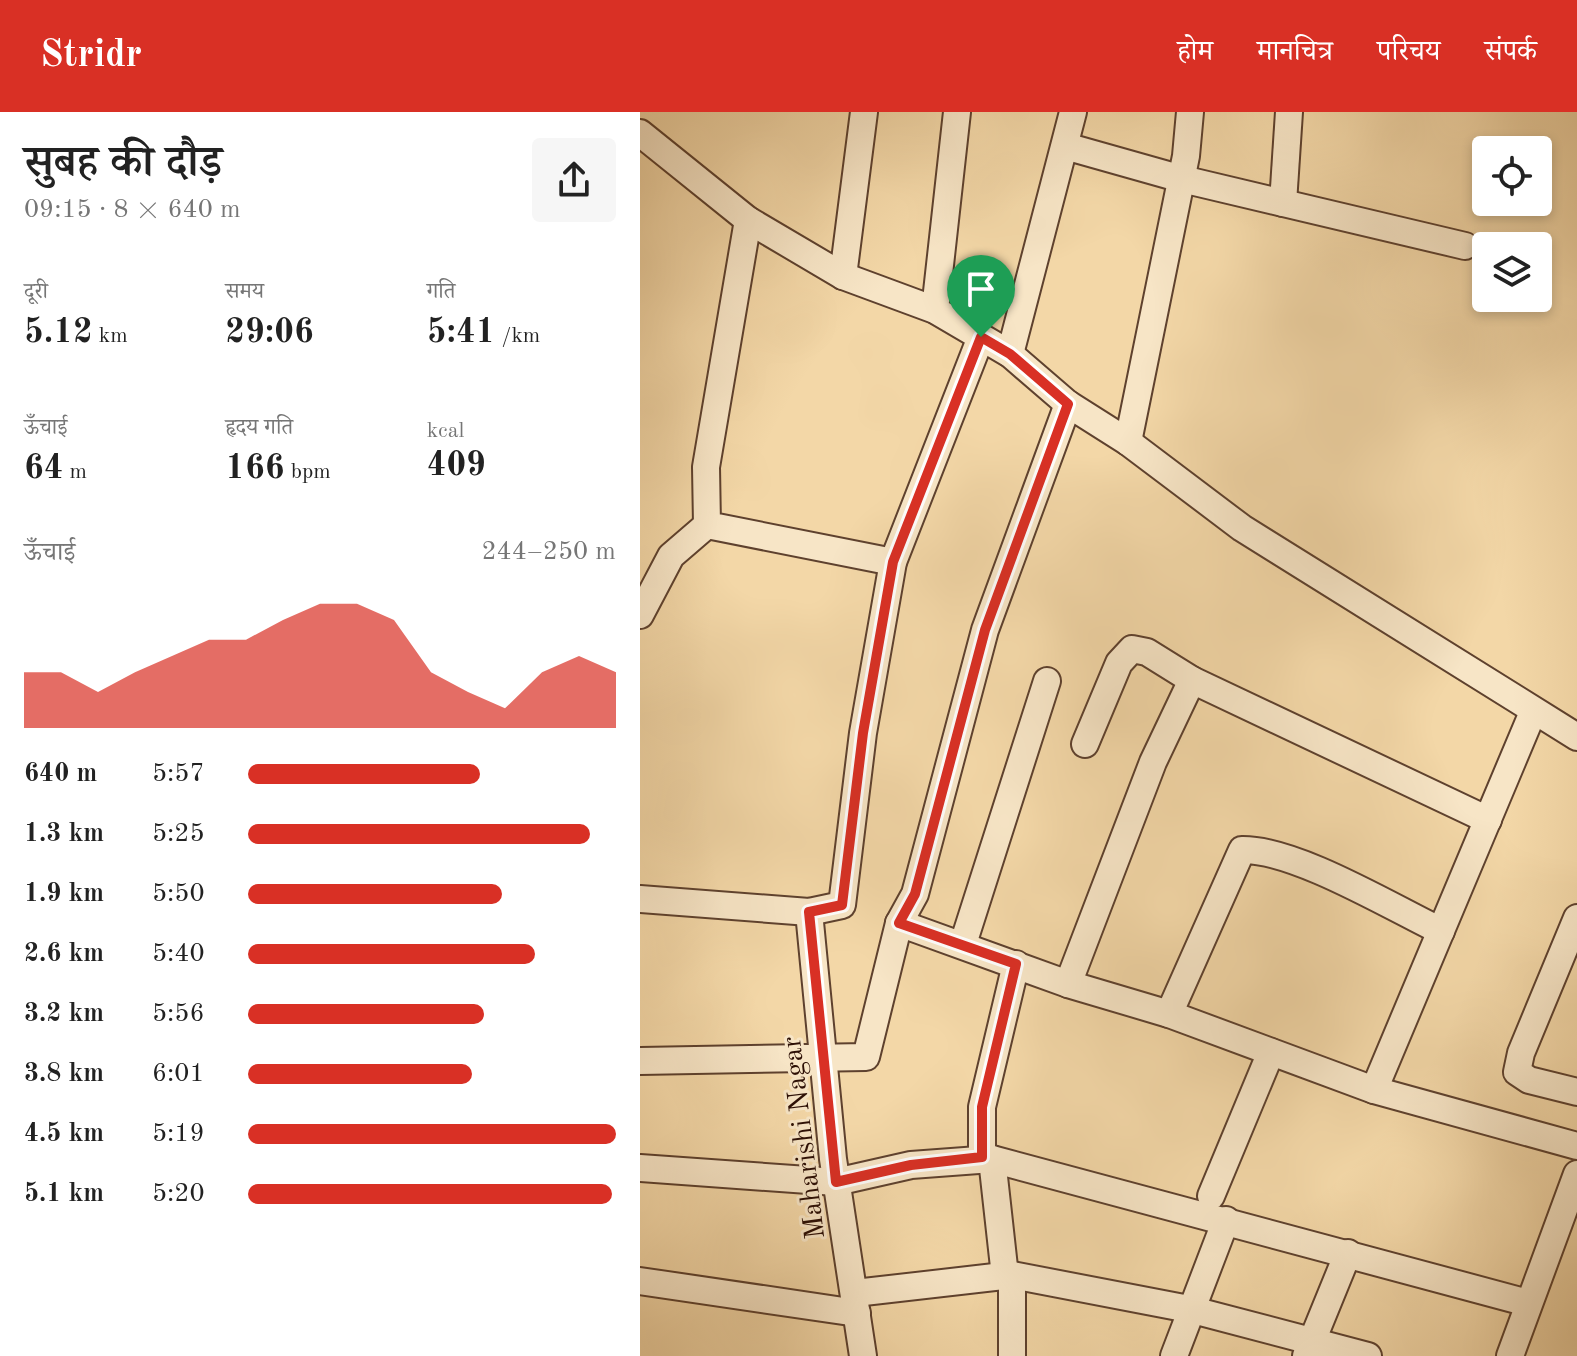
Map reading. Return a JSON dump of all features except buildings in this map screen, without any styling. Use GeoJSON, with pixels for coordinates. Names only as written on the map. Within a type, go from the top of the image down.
{"type":"FeatureCollection","features":[{"type":"Feature","properties":{"kind":"street"},"geometry":{"type":"LineString","coordinates":[[843,276],[864,112]]}},
{"type":"Feature","properties":{"kind":"street"},"geometry":{"type":"LineString","coordinates":[[935,310],[957,112]]}},
{"type":"Feature","properties":{"kind":"street"},"geometry":{"type":"LineString","coordinates":[[1010,354],[1073,112]]}},
{"type":"Feature","properties":{"kind":"street"},"geometry":{"type":"LineString","coordinates":[[1128,442],[1182,179],[1190,112]]}},
{"type":"Feature","properties":{"kind":"street"},"geometry":{"type":"LineString","coordinates":[[1283,203],[1289,112]]}},
{"type":"Feature","properties":{"kind":"street"},"geometry":{"type":"LineString","coordinates":[[640,133],[748,220],[843,276],[935,310],[1010,354],[1068,404],[1128,442],[1242,528],[1577,737]]}},
{"type":"Feature","properties":{"kind":"street"},"geometry":{"type":"LineString","coordinates":[[1065,146],[1182,179],[1465,246]]}},
{"type":"Feature","properties":{"kind":"street"},"geometry":{"type":"LineString","coordinates":[[707,525],[706,467],[748,220]]}},
{"type":"Feature","properties":{"kind":"street"},"geometry":{"type":"LineString","coordinates":[[640,899],[809,912],[842,905],[863,733],[893,562],[981,337]]}},
{"type":"Feature","properties":{"kind":"street"},"geometry":{"type":"LineString","coordinates":[[640,1061],[866,1057],[899,923],[915,894],[985,630],[1068,404]]}},
{"type":"Feature","properties":{"kind":"street"},"geometry":{"type":"LineString","coordinates":[[707,525],[893,562]]}},
{"type":"Feature","properties":{"kind":"street"},"geometry":{"type":"LineString","coordinates":[[640,615],[671,556],[707,525]]}},
{"type":"Feature","properties":{"kind":"street"},"geometry":{"type":"LineString","coordinates":[[1085,744],[1119,663],[1132,649],[1147,652],[1192,680],[1488,820]]}},
{"type":"Feature","properties":{"kind":"street"},"geometry":{"type":"LineString","coordinates":[[1068,984],[1153,762],[1192,680]]}},
{"type":"Feature","properties":{"kind":"street"},"geometry":{"type":"LineString","coordinates":[[963,944],[1047,681]]}},
{"type":"Feature","properties":{"kind":"street"},"geometry":{"type":"LineString","coordinates":[[1374,1090],[1533,712]]}},
{"type":"Feature","properties":{"kind":"street"},"geometry":{"type":"LineString","coordinates":[[1169,1014],[1242,850],[1261,850],[1313,869],[1441,931]]}},
{"type":"Feature","properties":{"kind":"street","name":"Maharishi Nagar"},"geometry":{"type":"LineString","coordinates":[[809,912],[836,1182],[863,1356]]}},
{"type":"Feature","properties":{"kind":"street"},"geometry":{"type":"LineString","coordinates":[[1577,918],[1521,1053],[1517,1072],[1529,1080],[1577,1092]]}},
{"type":"Feature","properties":{"kind":"street"},"geometry":{"type":"LineString","coordinates":[[899,923],[1068,984],[1169,1014],[1374,1090],[1577,1146]]}},
{"type":"Feature","properties":{"kind":"street"},"geometry":{"type":"LineString","coordinates":[[1012,1356],[1009,1275],[987,1158],[982,1107],[1016,964]]}},
{"type":"Feature","properties":{"kind":"street"},"geometry":{"type":"LineString","coordinates":[[1211,1196],[1271,1052]]}},
{"type":"Feature","properties":{"kind":"street"},"geometry":{"type":"LineString","coordinates":[[640,1168],[836,1182],[911,1165],[987,1158],[1528,1303]]}},
{"type":"Feature","properties":{"kind":"street"},"geometry":{"type":"LineString","coordinates":[[1510,1356],[1577,1174]]}},
{"type":"Feature","properties":{"kind":"street"},"geometry":{"type":"LineString","coordinates":[[1174,1356],[1189,1309],[1226,1220]]}},
{"type":"Feature","properties":{"kind":"street"},"geometry":{"type":"LineString","coordinates":[[1309,1349],[1348,1253]]}},
{"type":"Feature","properties":{"kind":"street"},"geometry":{"type":"LineString","coordinates":[[640,1281],[856,1303],[1009,1275],[1189,1309],[1309,1349],[1368,1356]]}},
{"type":"Feature","properties":{"kind":"route"},"geometry":{"type":"LineString","coordinates":[[981,337],[1010,354],[1068,404],[985,630],[915,894],[899,923],[1016,964],[982,1107],[982,1157],[911,1165],[836,1182],[809,912],[842,905],[863,733],[893,562],[981,337]]}}]}
